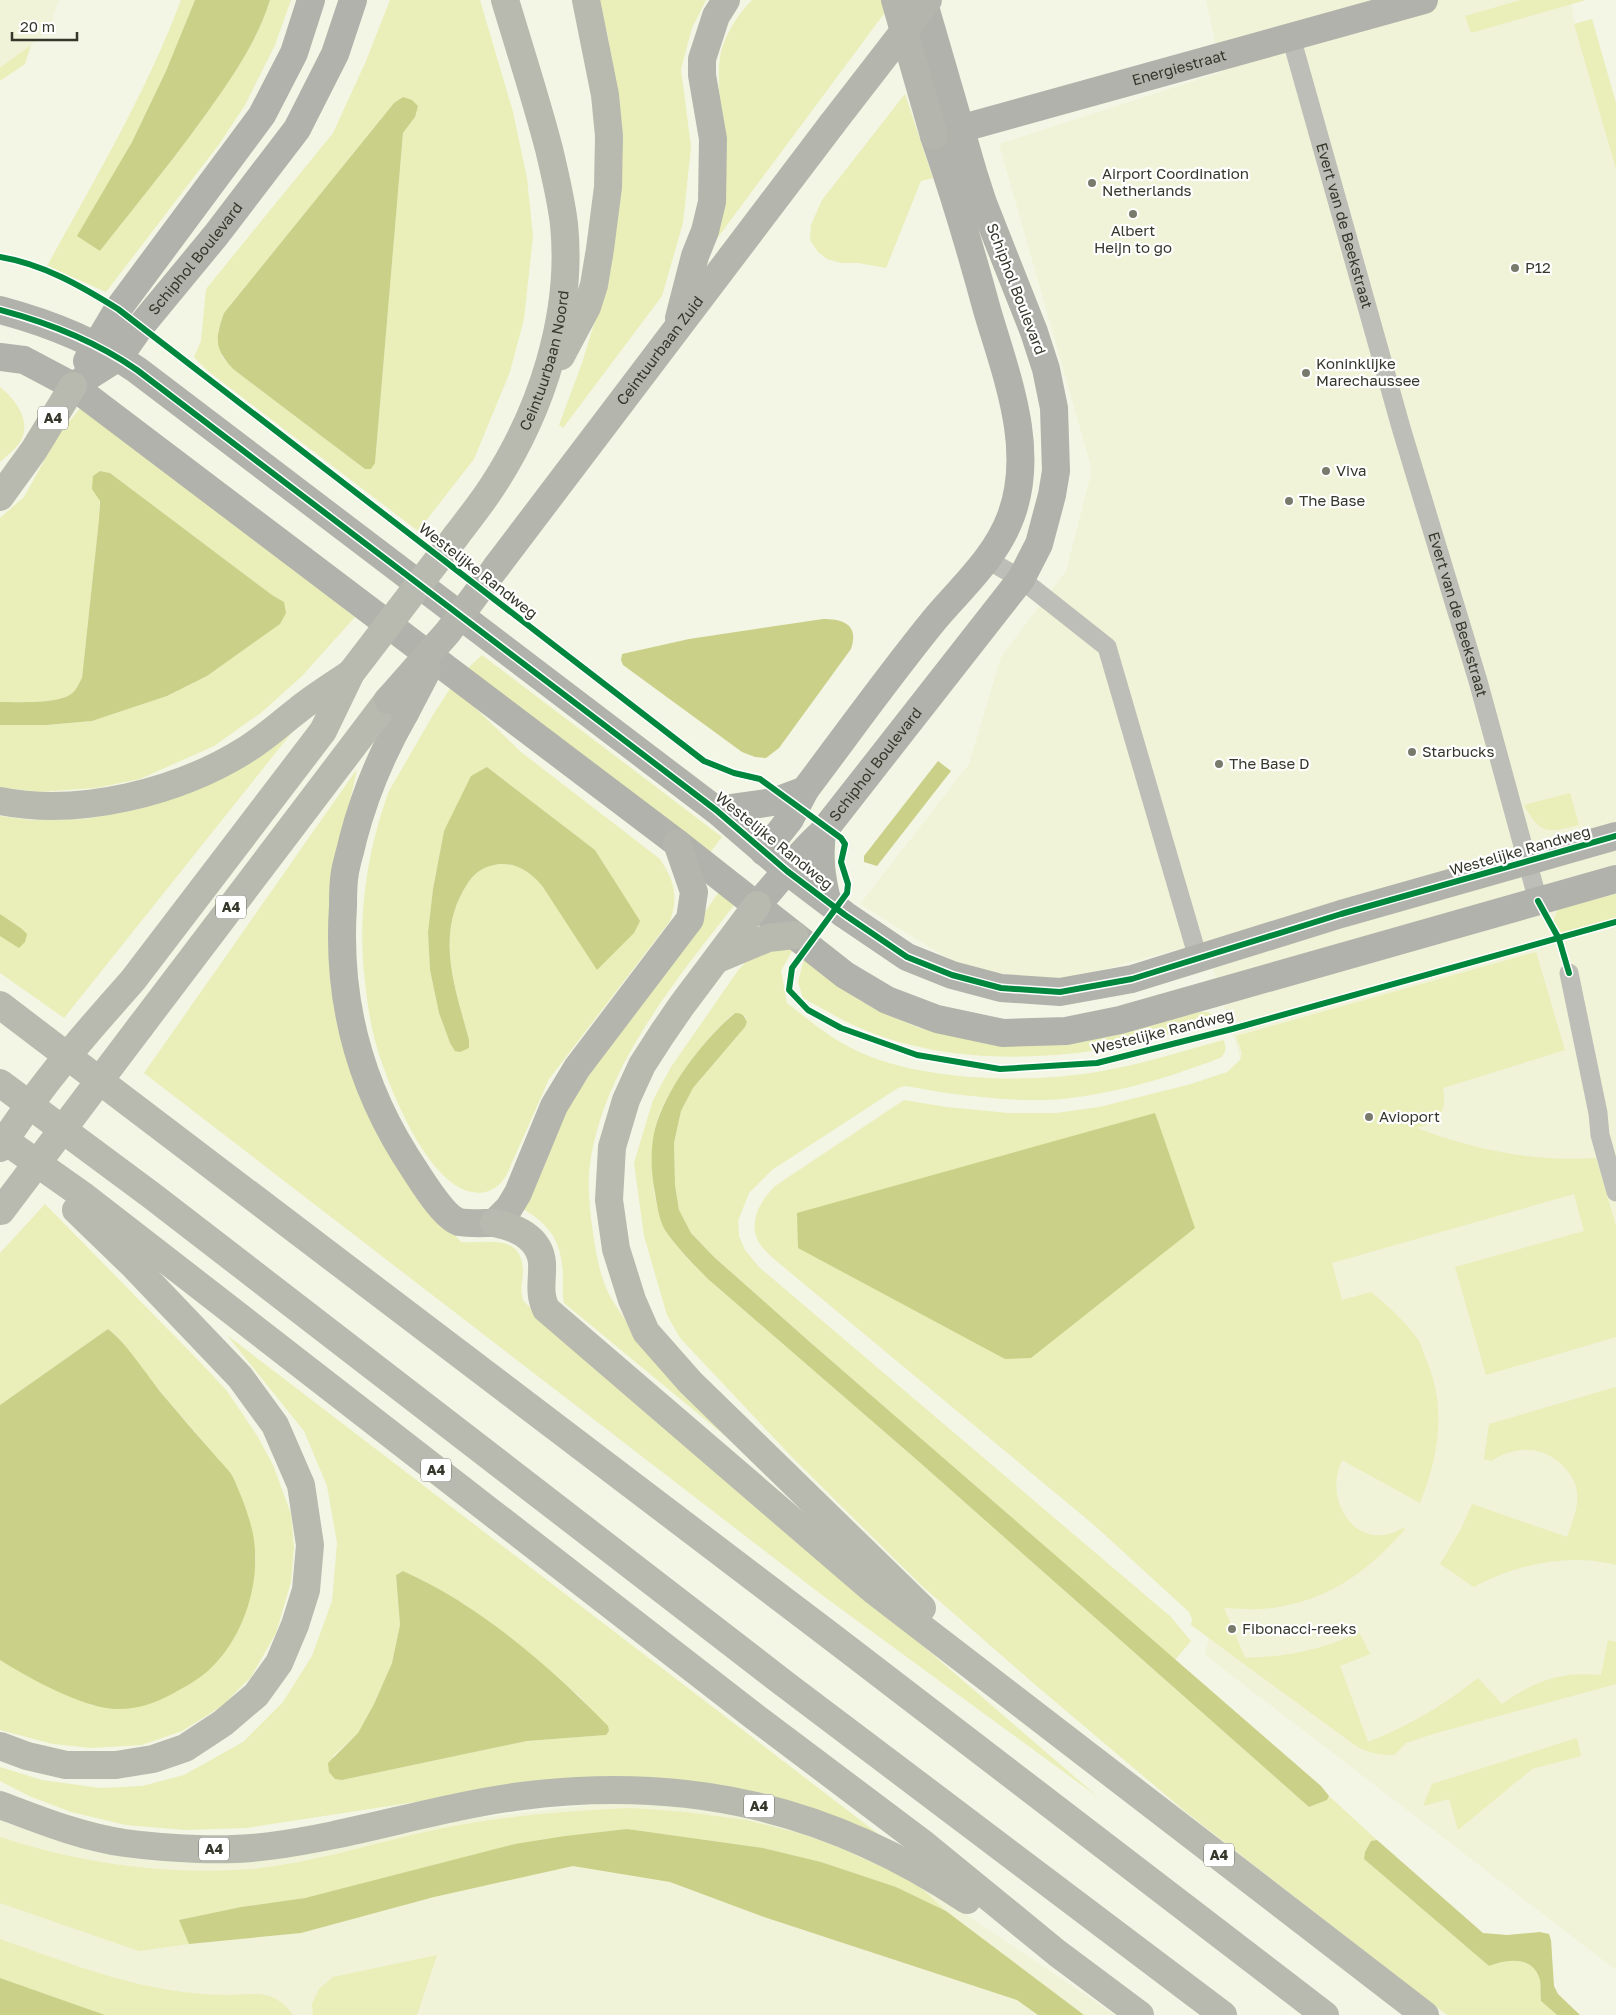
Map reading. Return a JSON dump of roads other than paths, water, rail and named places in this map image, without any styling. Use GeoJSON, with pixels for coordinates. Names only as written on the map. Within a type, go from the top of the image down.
{"type":"FeatureCollection","features":[{"type":"Feature","properties":{"kind":"highway"},"geometry":{"type":"LineString","coordinates":[[531,413],[587,307],[594,285],[600,249],[608,187],[608,136],[605,95],[586,0]]}},
{"type":"Feature","properties":{"kind":"highway","name":"Ceintuurbaan Noord"},"geometry":{"type":"LineString","coordinates":[[351,673],[492,487],[512,453],[531,413],[558,328],[564,284],[564,232],[560,199],[535,94],[506,2]]}},
{"type":"Feature","properties":{"kind":"highway","name":"A4"},"geometry":{"type":"LineString","coordinates":[[0,497],[34,450],[73,386]]}},
{"type":"Feature","properties":{"kind":"highway"},"geometry":{"type":"LineString","coordinates":[[0,801],[39,806],[102,802],[190,779],[218,766],[247,749],[351,673]]}},
{"type":"Feature","properties":{"kind":"highway","name":"A4"},"geometry":{"type":"LineString","coordinates":[[0,1148],[78,1043],[133,980],[323,731],[351,673]]}},
{"type":"Feature","properties":{"kind":"highway","name":"A4"},"geometry":{"type":"LineString","coordinates":[[0,1211],[140,1027],[397,706]]}},
{"type":"Feature","properties":{"kind":"highway","name":"A4"},"geometry":{"type":"LineString","coordinates":[[757,905],[682,1005],[642,1065],[626,1100],[612,1147],[609,1200],[616,1250],[632,1300],[646,1332],[690,1382],[1012,1696]]}},
{"type":"Feature","properties":{"kind":"highway","name":"A4"},"geometry":{"type":"LineString","coordinates":[[716,960],[754,942],[768,938],[794,935]]}},
{"type":"Feature","properties":{"kind":"highway"},"geometry":{"type":"LineString","coordinates":[[0,1005],[832,1637],[1325,2015]]}},
{"type":"Feature","properties":{"kind":"highway"},"geometry":{"type":"LineString","coordinates":[[0,1083],[159,1201],[786,1685],[1223,2015]]}},
{"type":"Feature","properties":{"kind":"highway","name":"A4"},"geometry":{"type":"LineString","coordinates":[[0,1137],[85,1197],[924,1845],[1057,1953],[1140,2015]]}},
{"type":"Feature","properties":{"kind":"highway"},"geometry":{"type":"LineString","coordinates":[[0,1142],[127,1259],[240,1377],[275,1425],[301,1485],[310,1545],[306,1590],[296,1625],[279,1663],[256,1695],[223,1722],[185,1748],[153,1759],[116,1765],[66,1764],[27,1756],[0,1746]]}},
{"type":"Feature","properties":{"kind":"highway","name":"A4"},"geometry":{"type":"LineString","coordinates":[[494,1223],[517,1229],[537,1247],[542,1261],[541,1298],[546,1309],[873,1590],[1425,2015]]}},
{"type":"Feature","properties":{"kind":"highway","name":"A4"},"geometry":{"type":"LineString","coordinates":[[0,1805],[58,1827],[124,1843],[232,1850],[344,1834],[481,1803],[521,1796],[596,1789],[632,1789],[708,1797],[790,1814],[867,1844],[933,1877],[1011,1930],[1057,1953]]}},
{"type":"Feature","properties":{"kind":"main road"},"geometry":{"type":"LineString","coordinates":[[676,330],[695,256],[705,231],[712,202],[713,139],[702,76],[702,59],[716,16],[726,0]]}},
{"type":"Feature","properties":{"kind":"main road"},"geometry":{"type":"LineString","coordinates":[[896,0],[934,136]]}},
{"type":"Feature","properties":{"kind":"main road"},"geometry":{"type":"LineString","coordinates":[[922,7],[945,0]]}},
{"type":"Feature","properties":{"kind":"main road","name":"Ceintuurbaan Zuid"},"geometry":{"type":"LineString","coordinates":[[494,1223],[467,1223],[452,1218],[426,1188],[398,1144],[375,1100],[356,1048],[345,994],[341,936],[345,872],[361,807],[387,744],[397,706],[448,632],[922,7]]}},
{"type":"Feature","properties":{"kind":"main road"},"geometry":{"type":"LineString","coordinates":[[494,1223],[508,1208],[518,1193],[554,1106],[577,1068],[690,919],[694,892],[676,843]]}},
{"type":"Feature","properties":{"kind":"street","name":"Schiphol Boulevard"},"geometry":{"type":"LineString","coordinates":[[108,351],[118,308],[262,115],[294,52],[311,0]]}},
{"type":"Feature","properties":{"kind":"street","name":"Schiphol Boulevard"},"geometry":{"type":"LineString","coordinates":[[73,386],[108,351],[140,327],[216,235],[297,129],[335,54],[353,0]]}},
{"type":"Feature","properties":{"kind":"street","name":"Energiestraat"},"geometry":{"type":"LineString","coordinates":[[934,136],[1424,0]]}},
{"type":"Feature","properties":{"kind":"street","name":"Schiphol Boulevard"},"geometry":{"type":"LineString","coordinates":[[757,905],[805,848],[822,833],[1021,579],[1039,544],[1052,495],[1056,471],[1054,408],[1043,360],[983,203],[922,7]]}},
{"type":"Feature","properties":{"kind":"street","name":"Evert van de Beekstraat"},"geometry":{"type":"LineString","coordinates":[[1291,37],[1402,431],[1478,681],[1538,901]]}},
{"type":"Feature","properties":{"kind":"street","name":"Schiphol Boulevard"},"geometry":{"type":"LineString","coordinates":[[764,852],[790,819],[805,790],[935,619],[988,560],[1011,516],[1018,488],[1021,450],[1004,364],[959,208],[934,136]]}},
{"type":"Feature","properties":{"kind":"street","name":"Westelijke Randweg"},"geometry":{"type":"LineString","coordinates":[[0,310],[36,320],[108,351],[213,427],[716,810],[787,871],[907,957],[952,975],[1001,988],[1060,992],[1132,979],[1341,914],[1616,836]]}},
{"type":"Feature","properties":{"kind":"street","name":"Westelijke Randweg"},"geometry":{"type":"LineString","coordinates":[[0,357],[24,360],[73,386],[676,843],[845,975],[887,1000],[937,1019],[1003,1033],[1066,1031],[1120,1020],[1616,878]]}},
{"type":"Feature","properties":{"kind":"street"},"geometry":{"type":"LineString","coordinates":[[988,560],[1021,579],[1107,647],[1198,958]]}},
{"type":"Feature","properties":{"kind":"street"},"geometry":{"type":"LineString","coordinates":[[716,810],[773,802],[805,790]]}},
{"type":"Feature","properties":{"kind":"street"},"geometry":{"type":"LineString","coordinates":[[822,833],[819,856],[820,870],[827,900]]}},
{"type":"Feature","properties":{"kind":"street"},"geometry":{"type":"LineString","coordinates":[[757,905],[764,852]]}},
{"type":"Feature","properties":{"kind":"street"},"geometry":{"type":"LineString","coordinates":[[1568,973],[1598,1113],[1600,1136],[1616,1192]]}},
{"type":"Feature","properties":{"kind":"place","name":"Airport Coordination Netherlands"},"geometry":{"type":"Point","coordinates":[1092,183]}},
{"type":"Feature","properties":{"kind":"place","name":"Albert Heijn to go"},"geometry":{"type":"Point","coordinates":[1133,214]}},
{"type":"Feature","properties":{"kind":"place","name":"P12"},"geometry":{"type":"Point","coordinates":[1515,268]}},
{"type":"Feature","properties":{"kind":"place","name":"Koninklijke Marechaussee"},"geometry":{"type":"Point","coordinates":[1306,373]}},
{"type":"Feature","properties":{"kind":"place","name":"Viva"},"geometry":{"type":"Point","coordinates":[1326,471]}},
{"type":"Feature","properties":{"kind":"place","name":"The Base"},"geometry":{"type":"Point","coordinates":[1289,501]}},
{"type":"Feature","properties":{"kind":"place","name":"Starbucks"},"geometry":{"type":"Point","coordinates":[1412,752]}},
{"type":"Feature","properties":{"kind":"place","name":"The Base D"},"geometry":{"type":"Point","coordinates":[1219,764]}},
{"type":"Feature","properties":{"kind":"place","name":"Avioport"},"geometry":{"type":"Point","coordinates":[1369,1117]}},
{"type":"Feature","properties":{"kind":"place","name":"Fibonacci-reeks"},"geometry":{"type":"Point","coordinates":[1232,1629]}}]}
